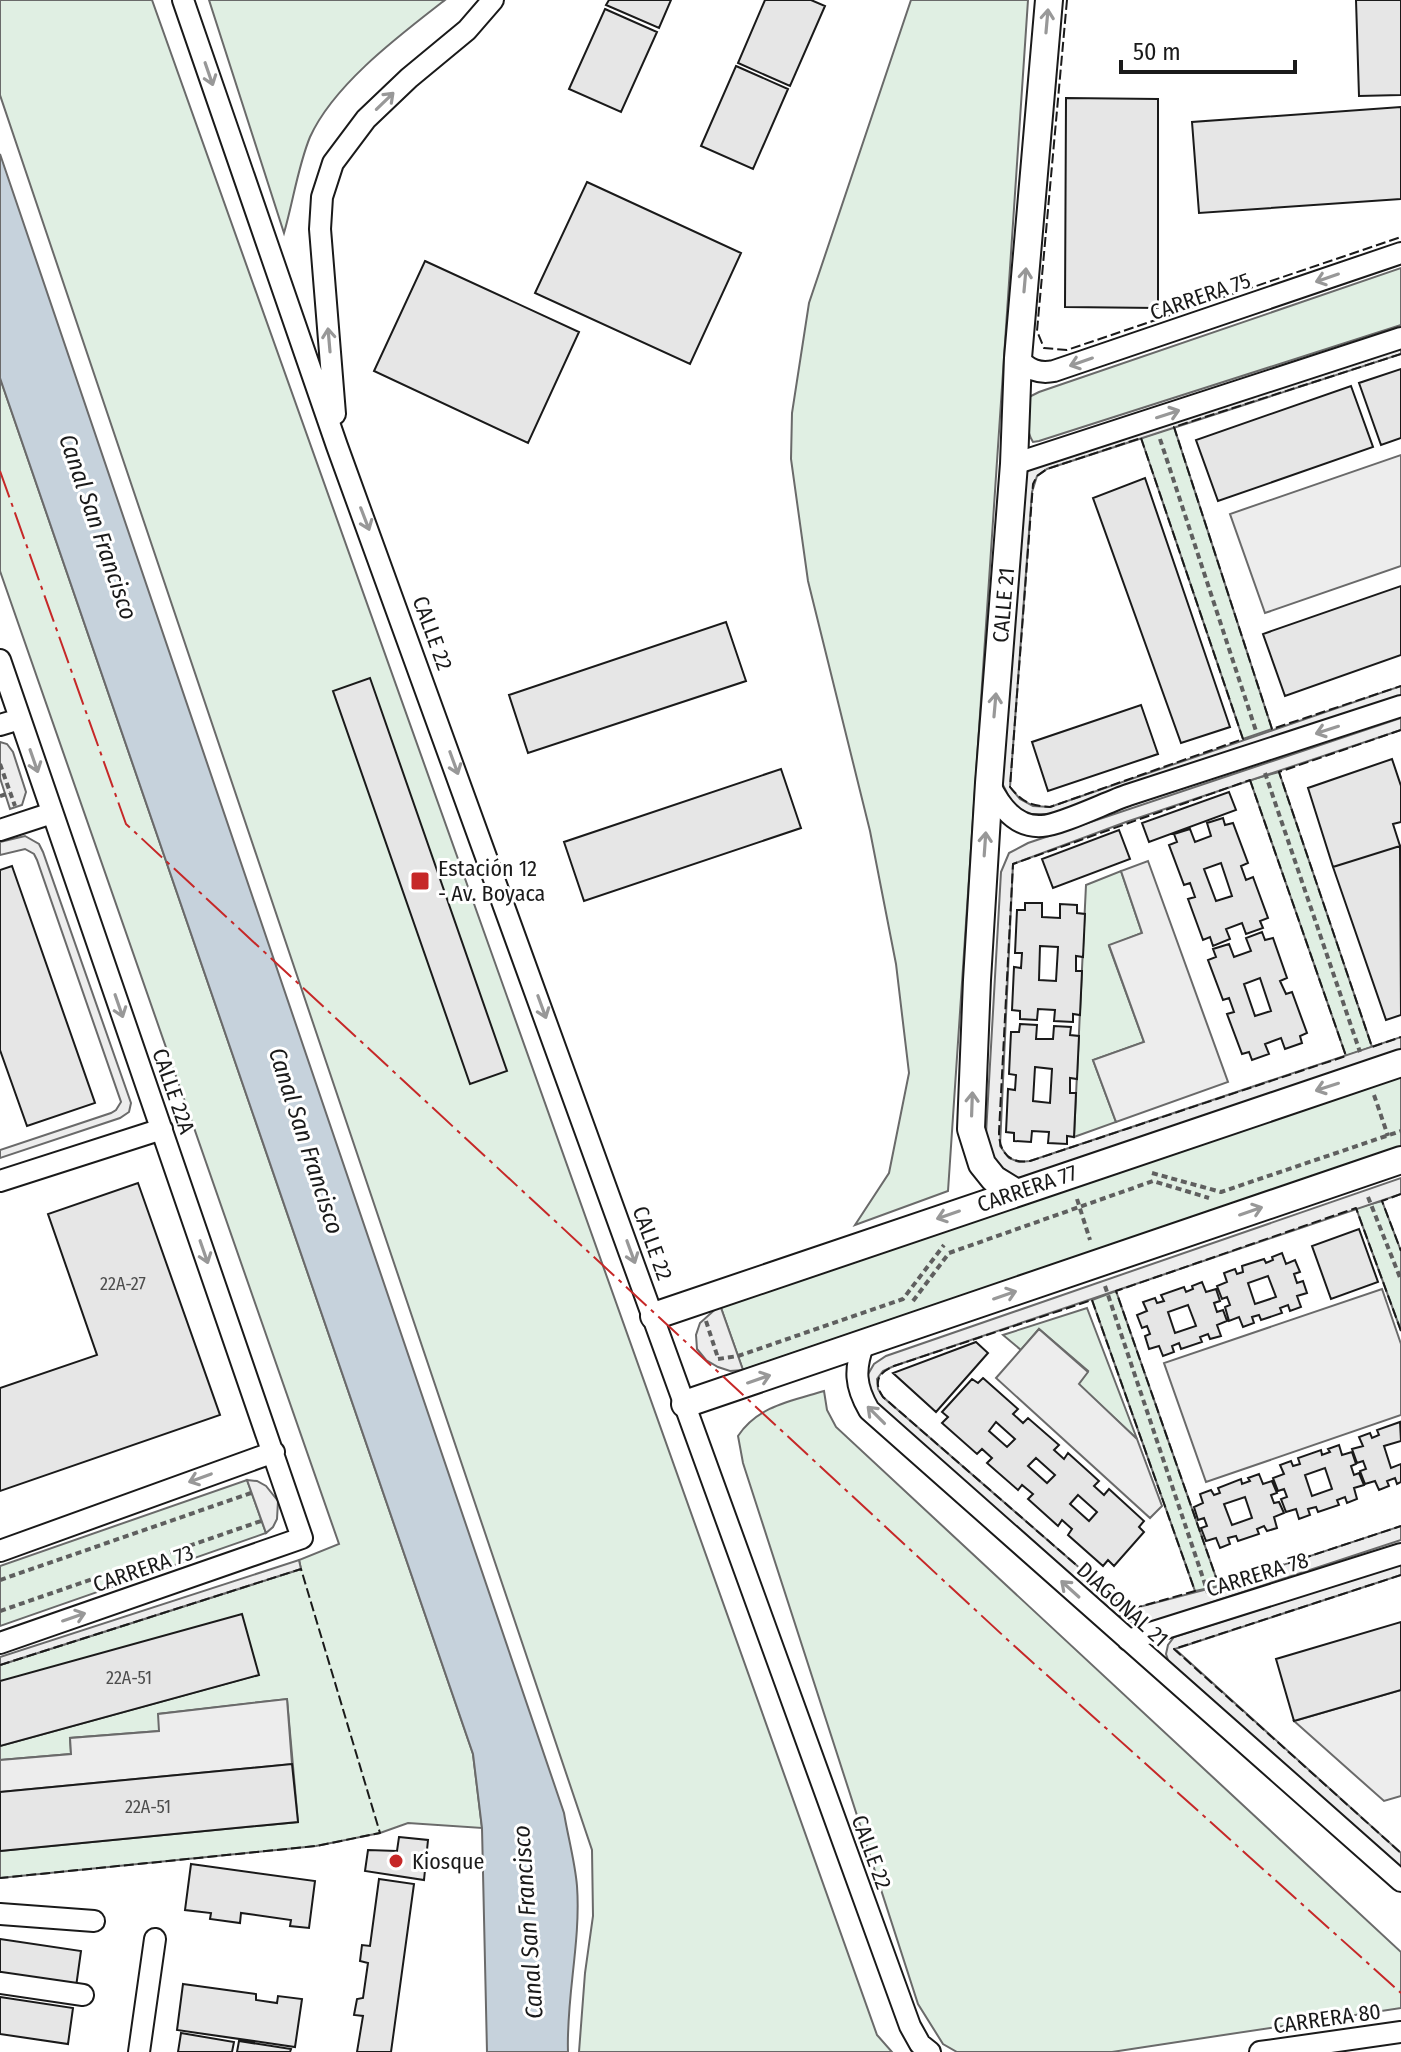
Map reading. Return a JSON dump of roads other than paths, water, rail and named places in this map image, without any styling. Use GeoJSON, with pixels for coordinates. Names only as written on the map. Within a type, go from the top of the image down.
{"type":"FeatureCollection","features":[{"type":"Feature","properties":{"kind":"street","name":"CALLE 22"},"geometry":{"type":"LineString","coordinates":[[183,0],[337,446],[910,2026],[920,2044],[930,2052]]}},
{"type":"Feature","properties":{"kind":"street","name":"CALLE 22"},"geometry":{"type":"LineString","coordinates":[[337,446],[320,229],[322,197],[329,174],[333,163],[366,119],[467,30],[493,0]]}},
{"type":"Feature","properties":{"kind":"street","name":"CALLE 21"},"geometry":{"type":"LineString","coordinates":[[1015,1192],[994,1179],[982,1164],[971,1129],[989,783],[1014,464],[1018,358],[1049,0]]}},
{"type":"Feature","properties":{"kind":"street","name":"CARRERA 75"},"geometry":{"type":"LineString","coordinates":[[1018,358],[1033,370],[1044,373],[1054,371],[1401,253]]}},
{"type":"Feature","properties":{"kind":"street"},"geometry":{"type":"LineString","coordinates":[[1014,464],[1401,338]]}},
{"type":"Feature","properties":{"kind":"street","name":"CALLE 22A"},"geometry":{"type":"LineString","coordinates":[[0,660],[302,1538]]}},
{"type":"Feature","properties":{"kind":"street"},"geometry":{"type":"LineString","coordinates":[[989,783],[998,803],[1012,817],[1026,824],[1043,826],[1401,706]]}},
{"type":"Feature","properties":{"kind":"street"},"geometry":{"type":"LineString","coordinates":[[0,725],[20,719]]}},
{"type":"Feature","properties":{"kind":"street"},"geometry":{"type":"LineString","coordinates":[[0,830],[52,813]]}},
{"type":"Feature","properties":{"kind":"street","name":"CARRERA 77"},"geometry":{"type":"LineString","coordinates":[[654,1316],[1401,1063]]}},
{"type":"Feature","properties":{"kind":"street"},"geometry":{"type":"LineString","coordinates":[[0,1181],[162,1129]]}},
{"type":"Feature","properties":{"kind":"street"},"geometry":{"type":"LineString","coordinates":[[685,1404],[1399,1160]]}},
{"type":"Feature","properties":{"kind":"street","name":"DIAGONAL 21"},"geometry":{"type":"LineString","coordinates":[[864,1343],[855,1376],[858,1391],[869,1410],[1401,1881]]}},
{"type":"Feature","properties":{"kind":"street"},"geometry":{"type":"LineString","coordinates":[[0,1551],[274,1452]]}},
{"type":"Feature","properties":{"kind":"street","name":"CARRERA 73"},"geometry":{"type":"LineString","coordinates":[[0,1643],[302,1538]]}},
{"type":"Feature","properties":{"kind":"street","name":"CARRERA 78"},"geometry":{"type":"LineString","coordinates":[[1128,1640],[1401,1554]]}},
{"type":"Feature","properties":{"kind":"street"},"geometry":{"type":"LineString","coordinates":[[0,1914],[94,1921]]}},
{"type":"Feature","properties":{"kind":"street"},"geometry":{"type":"LineString","coordinates":[[139,2052],[155,1939]]}},
{"type":"Feature","properties":{"kind":"street"},"geometry":{"type":"LineString","coordinates":[[0,1983],[83,1995]]}},
{"type":"Feature","properties":{"kind":"street","name":"CARRERA 80"},"geometry":{"type":"LineString","coordinates":[[1260,2052],[1401,2032]]}},
{"type":"Feature","properties":{"kind":"water","name":"Canal San Francisco"},"geometry":{"type":"Polygon","coordinates":[[[0,154],[564,1813],[576,1877],[578,1907],[568,2052],[487,2052],[482,1828],[473,1754],[0,378],[0,154]]]}},
{"type":"Feature","properties":{"kind":"place","name":"Estación 12 - Av. Boyaca"},"geometry":{"type":"Point","coordinates":[420,881]}},
{"type":"Feature","properties":{"kind":"place","name":"Kiosque"},"geometry":{"type":"Point","coordinates":[396,1861]}}]}
